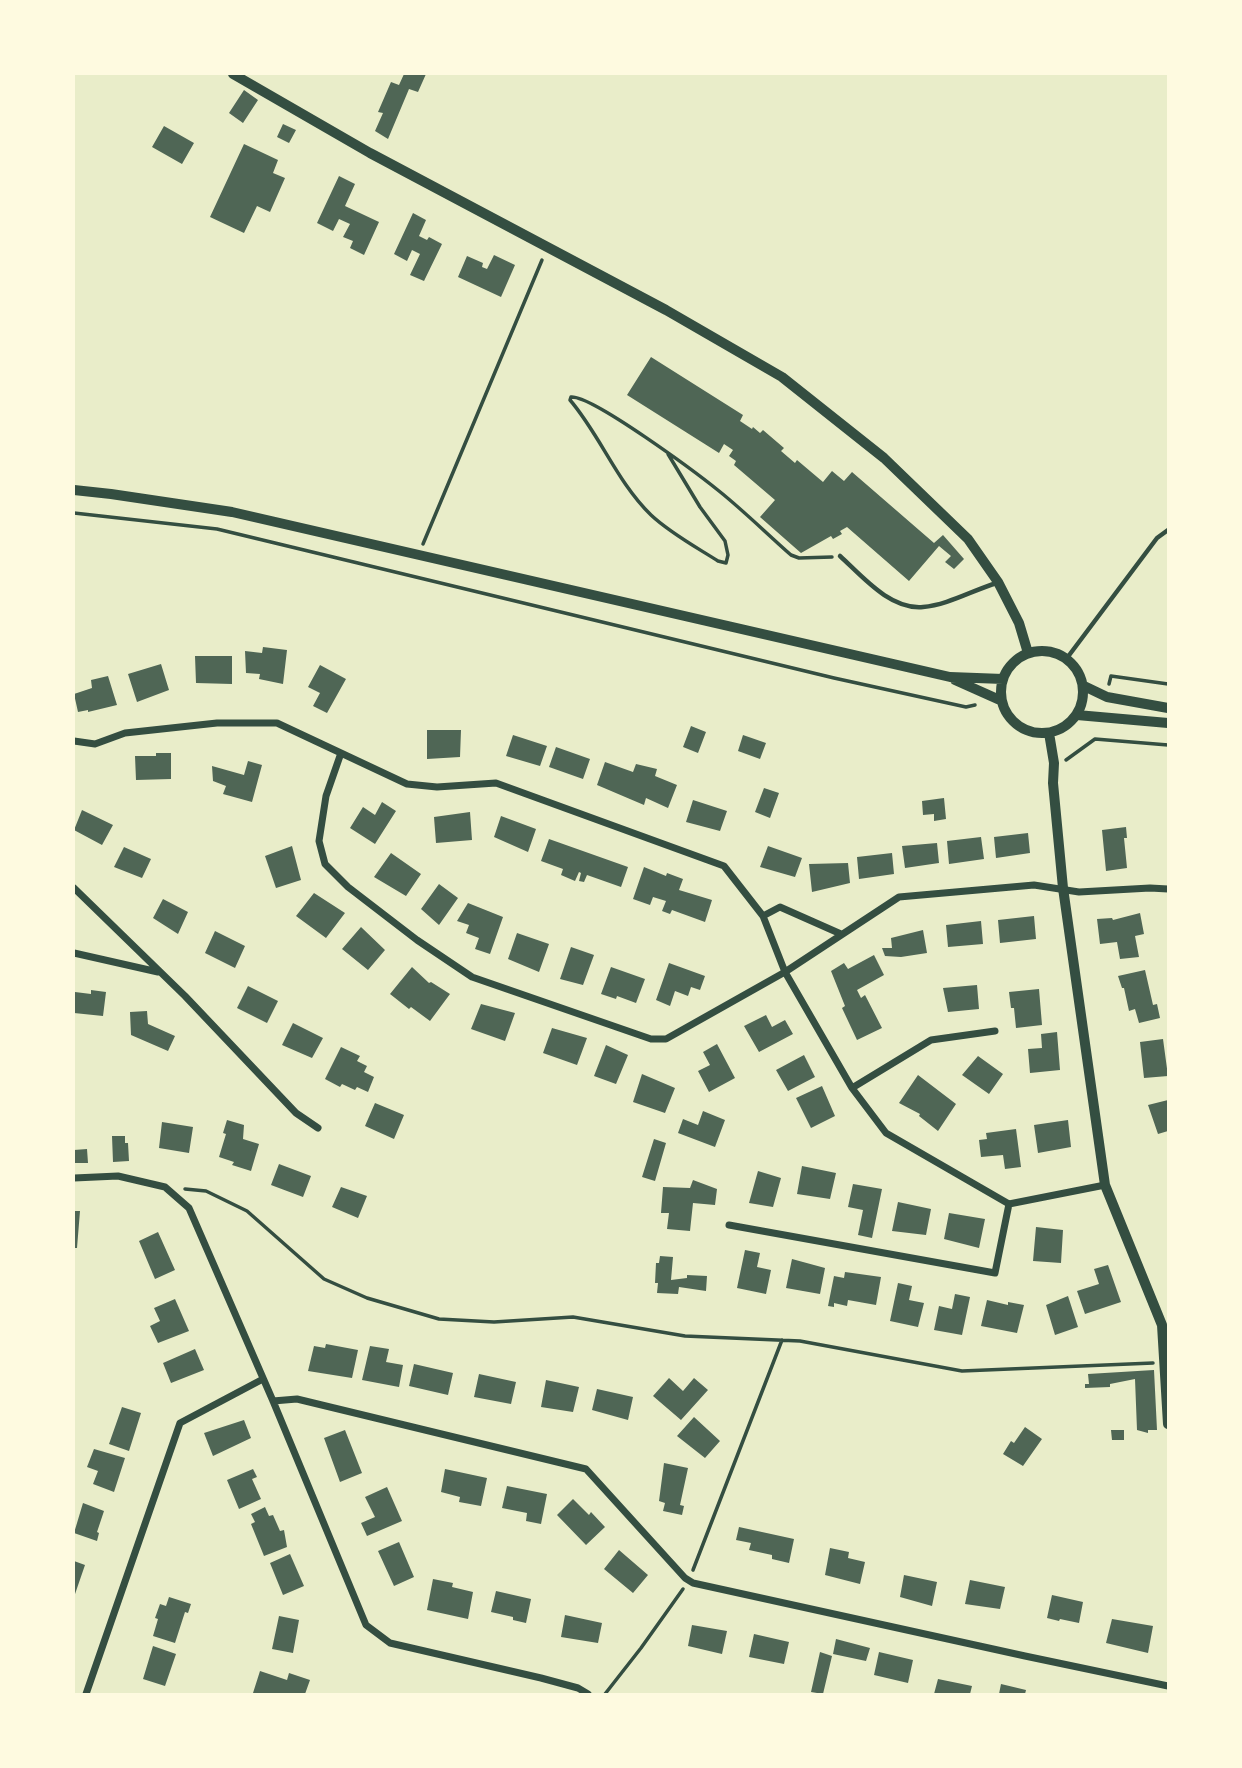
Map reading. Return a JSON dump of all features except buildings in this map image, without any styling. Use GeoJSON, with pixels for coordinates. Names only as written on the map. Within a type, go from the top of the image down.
{"type":"FeatureCollection","features":[{"type":"Feature","properties":{"kind":"street"},"geometry":{"type":"LineString","coordinates":[[233,74],[370,153],[666,310],[782,377],[884,458],[968,539],[998,582],[1018,623],[1028,653]]}},
{"type":"Feature","properties":{"kind":"street"},"geometry":{"type":"LineString","coordinates":[[74,491],[232,512],[950,677],[1003,679]]}},
{"type":"Feature","properties":{"kind":"street"},"geometry":{"type":"LineString","coordinates":[[1048,650],[1067,658],[1078,670],[1084,686],[1083,701],[1077,715],[1065,727],[1049,733],[1033,733],[1019,726],[1008,715],[1002,701],[1003,679],[1013,663],[1028,653],[1048,650]]}},
{"type":"Feature","properties":{"kind":"street"},"geometry":{"type":"LineString","coordinates":[[950,677],[1002,701]]}},
{"type":"Feature","properties":{"kind":"street"},"geometry":{"type":"LineString","coordinates":[[1084,686],[1107,697],[1168,708]]}},
{"type":"Feature","properties":{"kind":"street"},"geometry":{"type":"LineString","coordinates":[[1077,715],[1168,723]]}},
{"type":"Feature","properties":{"kind":"street"},"geometry":{"type":"LineString","coordinates":[[74,741],[95,744],[125,733],[217,723],[277,723],[407,784],[437,788],[496,783],[724,866],[763,916],[785,972],[852,1088],[886,1133],[1009,1204],[1105,1185]]}},
{"type":"Feature","properties":{"kind":"street"},"geometry":{"type":"LineString","coordinates":[[1049,733],[1054,763],[1053,783],[1063,888],[1105,1185],[1165,1324],[1164,1362],[1168,1424]]}},
{"type":"Feature","properties":{"kind":"street"},"geometry":{"type":"LineString","coordinates":[[341,753],[326,796],[319,841],[325,863],[348,887],[472,978],[651,1039],[666,1039],[785,972],[900,897],[1034,884],[1079,892],[1168,889]]}},
{"type":"Feature","properties":{"kind":"street"},"geometry":{"type":"LineString","coordinates":[[74,888],[185,996],[296,1113],[318,1128]]}},
{"type":"Feature","properties":{"kind":"street"},"geometry":{"type":"LineString","coordinates":[[763,916],[780,907],[842,934]]}},
{"type":"Feature","properties":{"kind":"street"},"geometry":{"type":"LineString","coordinates":[[74,953],[159,972]]}},
{"type":"Feature","properties":{"kind":"street"},"geometry":{"type":"LineString","coordinates":[[852,1088],[932,1041],[995,1031]]}},
{"type":"Feature","properties":{"kind":"street"},"geometry":{"type":"LineString","coordinates":[[74,1178],[118,1176],[165,1187],[189,1208],[366,1625],[390,1643],[541,1678],[578,1688],[587,1695]]}},
{"type":"Feature","properties":{"kind":"street"},"geometry":{"type":"LineString","coordinates":[[729,1225],[995,1273],[1009,1204]]}},
{"type":"Feature","properties":{"kind":"street"},"geometry":{"type":"LineString","coordinates":[[86,1695],[180,1423],[263,1379]]}},
{"type":"Feature","properties":{"kind":"street"},"geometry":{"type":"LineString","coordinates":[[273,1401],[297,1399],[586,1469],[691,1581],[1168,1686]]}},
{"type":"Feature","properties":{"kind":"lane"},"geometry":{"type":"LineString","coordinates":[[1067,658],[1157,538],[1168,530]]}},
{"type":"Feature","properties":{"kind":"lane"},"geometry":{"type":"LineString","coordinates":[[840,556],[884,595],[920,608],[939,604],[998,582]]}},
{"type":"Feature","properties":{"kind":"path"},"geometry":{"type":"LineString","coordinates":[[418,555],[547,248]]}},
{"type":"Feature","properties":{"kind":"path"},"geometry":{"type":"LineString","coordinates":[[668,454],[700,507],[725,541],[729,555],[726,563],[718,561],[652,515],[625,483],[584,416],[570,400],[571,397],[577,396],[603,410],[668,454],[719,491],[791,555],[799,558],[840,556]]}},
{"type":"Feature","properties":{"kind":"path"},"geometry":{"type":"LineString","coordinates":[[74,513],[217,530],[834,678],[966,707],[1002,701]]}},
{"type":"Feature","properties":{"kind":"path"},"geometry":{"type":"LineString","coordinates":[[1107,697],[1111,676],[1168,684]]}},
{"type":"Feature","properties":{"kind":"path"},"geometry":{"type":"LineString","coordinates":[[1054,763],[1072,758],[1095,738],[1168,746]]}},
{"type":"Feature","properties":{"kind":"path"},"geometry":{"type":"LineString","coordinates":[[165,1187],[206,1191],[247,1211],[324,1279],[367,1298],[439,1319],[494,1322],[573,1317],[685,1336],[800,1341],[962,1371],[1101,1367],[1164,1362]]}},
{"type":"Feature","properties":{"kind":"path"},"geometry":{"type":"LineString","coordinates":[[605,1695],[691,1581],[782,1340]]}}]}
